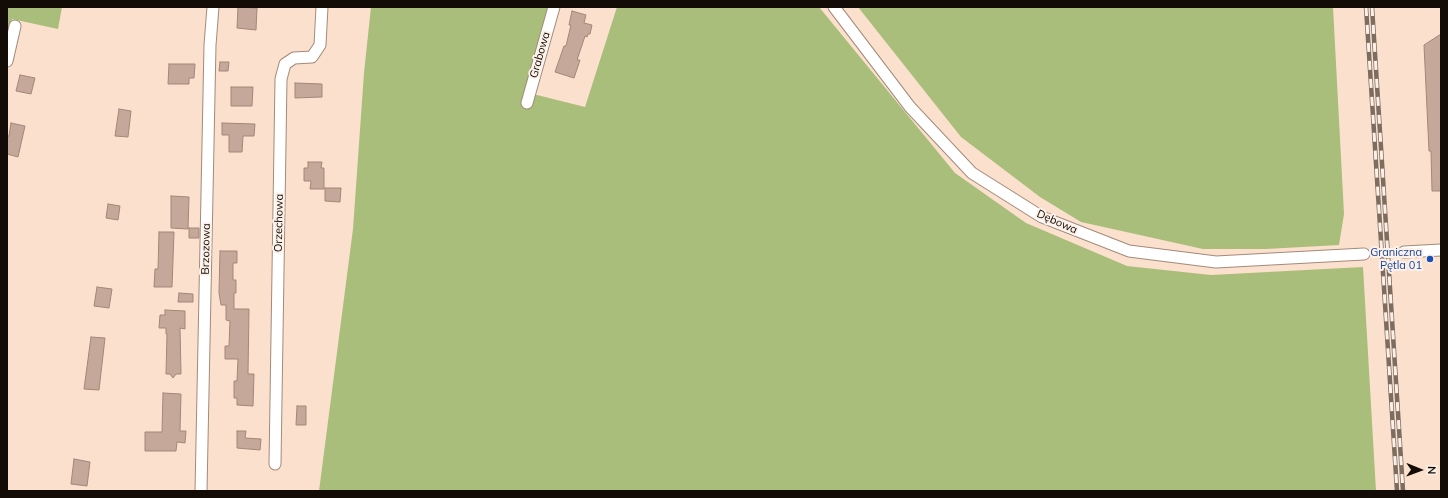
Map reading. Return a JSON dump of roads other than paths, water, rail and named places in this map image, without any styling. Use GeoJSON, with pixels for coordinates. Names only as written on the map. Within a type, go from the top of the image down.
{"type":"FeatureCollection","features":[{"type":"Feature","properties":{"kind":"street","name":"Brzozowa"},"geometry":{"type":"LineString","coordinates":[[201,491],[210,46],[213,7]]}},
{"type":"Feature","properties":{"kind":"street","name":"Orzechowa"},"geometry":{"type":"LineString","coordinates":[[274,464],[281,79],[284,64],[294,58],[312,57],[320,45],[322,7]]}},
{"type":"Feature","properties":{"kind":"street","name":"Grabowa"},"geometry":{"type":"LineString","coordinates":[[527,103],[554,7]]}},
{"type":"Feature","properties":{"kind":"street","name":"Dębowa"},"geometry":{"type":"LineString","coordinates":[[834,7],[910,107],[972,173],[1042,217],[1129,251],[1216,262],[1364,254]]}},
{"type":"Feature","properties":{"kind":"street"},"geometry":{"type":"LineString","coordinates":[[7,61],[15,26]]}},
{"type":"Feature","properties":{"kind":"street"},"geometry":{"type":"LineString","coordinates":[[1404,252],[1441,250]]}},
{"type":"Feature","properties":{"kind":"railway"},"geometry":{"type":"LineString","coordinates":[[1366,7],[1397,491]]}},
{"type":"Feature","properties":{"kind":"railway"},"geometry":{"type":"LineString","coordinates":[[1372,7],[1403,491]]}},
{"type":"Feature","properties":{"kind":"place","name":"Graniczna Pętla 01"},"geometry":{"type":"Point","coordinates":[1430,259]}}]}
